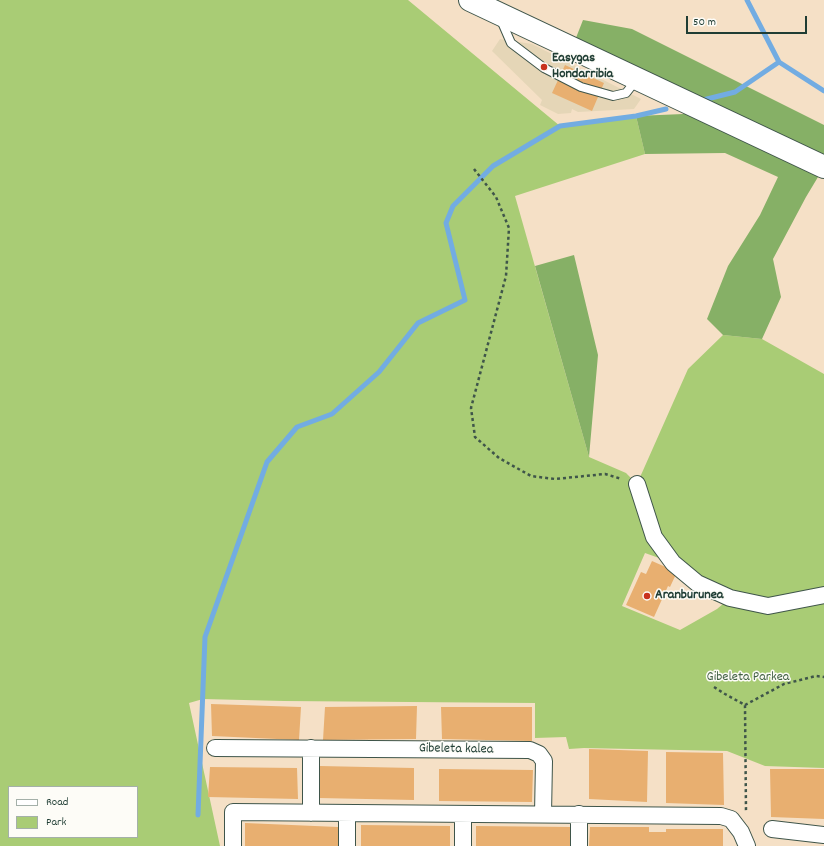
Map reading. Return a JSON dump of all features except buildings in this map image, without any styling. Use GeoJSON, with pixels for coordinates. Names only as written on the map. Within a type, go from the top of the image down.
{"type":"FeatureCollection","features":[{"type":"Feature","properties":{"kind":"main road"},"geometry":{"type":"LineString","coordinates":[[470,0],[824,167]]}},
{"type":"Feature","properties":{"kind":"street"},"geometry":{"type":"LineString","coordinates":[[637,484],[654,537],[673,563],[697,583],[730,598],[768,606],[824,594]]}},
{"type":"Feature","properties":{"kind":"street","name":"Gibeleta kalea"},"geometry":{"type":"LineString","coordinates":[[215,748],[530,750],[539,754],[544,761],[543,814]]}},
{"type":"Feature","properties":{"kind":"street"},"geometry":{"type":"LineString","coordinates":[[311,748],[311,813]]}},
{"type":"Feature","properties":{"kind":"street"},"geometry":{"type":"LineString","coordinates":[[233,846],[233,812],[721,816],[731,819],[741,832],[747,846]]}},
{"type":"Feature","properties":{"kind":"street"},"geometry":{"type":"LineString","coordinates":[[347,813],[347,846]]}},
{"type":"Feature","properties":{"kind":"street"},"geometry":{"type":"LineString","coordinates":[[463,814],[463,846]]}},
{"type":"Feature","properties":{"kind":"street"},"geometry":{"type":"LineString","coordinates":[[579,814],[579,846]]}},
{"type":"Feature","properties":{"kind":"street"},"geometry":{"type":"LineString","coordinates":[[772,829],[824,835]]}},
{"type":"Feature","properties":{"kind":"lane"},"geometry":{"type":"LineString","coordinates":[[498,14],[510,43],[544,68],[581,87],[613,96],[626,93],[637,79]]}},
{"type":"Feature","properties":{"kind":"path"},"geometry":{"type":"LineString","coordinates":[[474,169],[496,197],[509,228],[506,276],[471,408],[475,437],[499,458],[531,476],[555,479],[604,474],[637,484]]}},
{"type":"Feature","properties":{"kind":"path"},"geometry":{"type":"LineString","coordinates":[[745,705],[784,684],[816,676],[824,677]]}},
{"type":"Feature","properties":{"kind":"path"},"geometry":{"type":"LineString","coordinates":[[714,687],[745,705]]}},
{"type":"Feature","properties":{"kind":"path"},"geometry":{"type":"LineString","coordinates":[[745,705],[746,820]]}},
{"type":"Feature","properties":{"kind":"shaded area","name":"Easygas Hondarribia"},"geometry":{"type":"Polygon","coordinates":[[[500,39],[532,44],[641,99],[634,109],[578,112],[572,109],[571,113],[558,114],[540,105],[542,100],[492,51],[500,39]]]}},
{"type":"Feature","properties":{"kind":"green space","name":"Gibeleta Parkea"},"geometry":{"type":"Polygon","coordinates":[[[0,0],[408,0],[560,126],[636,116],[645,154],[515,196],[589,457],[626,473],[637,484],[688,369],[723,335],[762,339],[824,374],[824,768],[765,766],[727,751],[569,749],[566,737],[535,738],[535,703],[203,699],[189,703],[220,846],[0,846],[0,0]],[[645,553],[622,606],[680,630],[717,609],[730,598],[673,563],[645,553]]]}},
{"type":"Feature","properties":{"kind":"green space"},"geometry":{"type":"Polygon","coordinates":[[[583,20],[632,29],[824,125],[824,167],[773,259],[781,297],[762,339],[723,335],[707,319],[728,266],[760,215],[778,177],[725,153],[645,154],[636,116],[707,113],[572,48],[583,20]]]}},
{"type":"Feature","properties":{"kind":"green space"},"geometry":{"type":"Polygon","coordinates":[[[574,255],[598,355],[589,457],[535,266],[574,255]]]}},
{"type":"Feature","properties":{"kind":"waterway"},"geometry":{"type":"LineString","coordinates":[[747,0],[779,62]]}},
{"type":"Feature","properties":{"kind":"waterway"},"geometry":{"type":"LineString","coordinates":[[703,100],[735,92],[779,62],[824,91]]}},
{"type":"Feature","properties":{"kind":"waterway"},"geometry":{"type":"LineString","coordinates":[[198,815],[205,637],[267,462],[297,427],[332,414],[379,372],[418,323],[465,300],[446,223],[453,206],[493,166],[560,126],[636,116],[666,109]]}},
{"type":"Feature","properties":{"kind":"place","name":"Easygas Hondarribia"},"geometry":{"type":"Point","coordinates":[544,67]}},
{"type":"Feature","properties":{"kind":"place","name":"Aranburunea"},"geometry":{"type":"Point","coordinates":[647,596]}}]}
